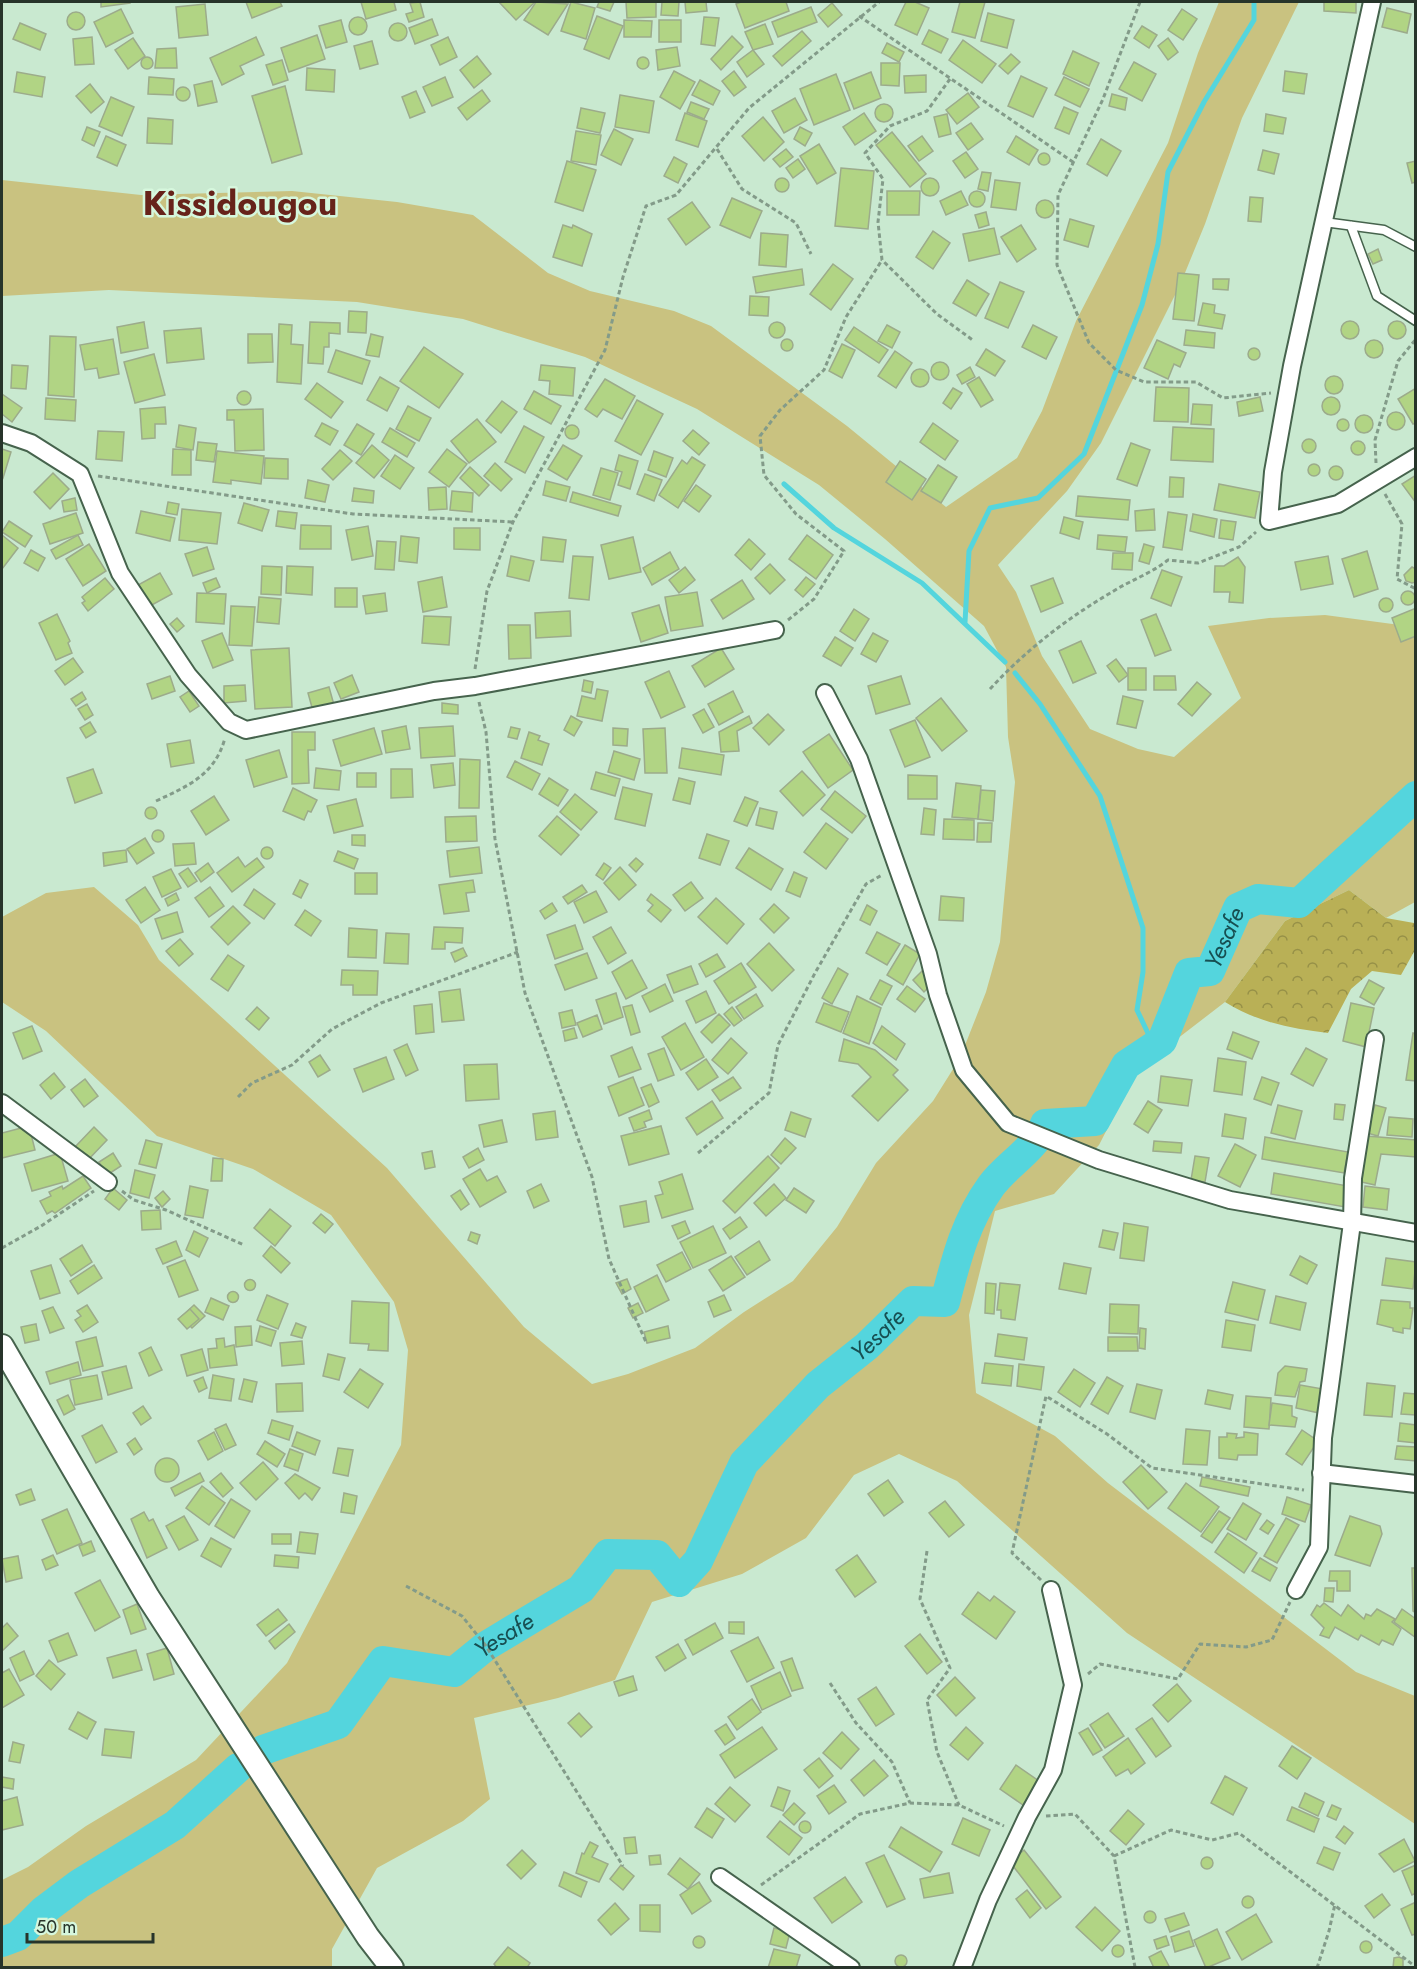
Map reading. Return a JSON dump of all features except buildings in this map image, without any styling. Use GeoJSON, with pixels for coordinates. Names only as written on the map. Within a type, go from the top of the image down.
{"type":"FeatureCollection","features":[{"type":"Feature","properties":{"kind":"street"},"geometry":{"type":"LineString","coordinates":[[1372,2],[1287,392],[1273,472],[1269,520],[1338,504],[1416,457]]}},
{"type":"Feature","properties":{"kind":"street"},"geometry":{"type":"LineString","coordinates":[[2,433],[31,443],[80,474],[120,573],[188,675],[229,722],[246,730],[434,691],[475,686],[776,630]]}},
{"type":"Feature","properties":{"kind":"street"},"geometry":{"type":"LineString","coordinates":[[825,693],[859,759],[928,954],[938,995],[964,1070],[1008,1123],[1099,1160],[1230,1200],[1416,1233]]}},
{"type":"Feature","properties":{"kind":"street"},"geometry":{"type":"LineString","coordinates":[[1296,1590],[1318,1547],[1321,1473],[1352,1223],[1353,1178],[1374,1039]]}},
{"type":"Feature","properties":{"kind":"street"},"geometry":{"type":"LineString","coordinates":[[2,1102],[108,1182]]}},
{"type":"Feature","properties":{"kind":"street"},"geometry":{"type":"LineString","coordinates":[[2,1346],[148,1597],[368,1937],[392,1968]]}},
{"type":"Feature","properties":{"kind":"street"},"geometry":{"type":"LineString","coordinates":[[1321,1473],[1416,1484]]}},
{"type":"Feature","properties":{"kind":"street"},"geometry":{"type":"LineString","coordinates":[[962,1968],[988,1900],[1027,1817],[1053,1770],[1073,1685],[1051,1590]]}},
{"type":"Feature","properties":{"kind":"street"},"geometry":{"type":"LineString","coordinates":[[720,1877],[851,1968]]}},
{"type":"Feature","properties":{"kind":"lane"},"geometry":{"type":"LineString","coordinates":[[1324,222],[1384,230],[1416,247]]}},
{"type":"Feature","properties":{"kind":"lane"},"geometry":{"type":"LineString","coordinates":[[1351,226],[1377,296],[1416,321]]}},
{"type":"Feature","properties":{"kind":"path"},"geometry":{"type":"LineString","coordinates":[[646,1342],[609,1259],[592,1177],[525,993],[495,839],[486,732],[475,686],[476,658],[487,591],[513,522],[605,350],[623,277],[646,206],[676,195],[717,149],[749,108],[879,2]]}},
{"type":"Feature","properties":{"kind":"path"},"geometry":{"type":"LineString","coordinates":[[1140,2],[1102,99],[1058,195],[1057,265],[1089,343],[1116,370],[1144,382],[1196,382],[1223,398],[1287,392]]}},
{"type":"Feature","properties":{"kind":"path"},"geometry":{"type":"LineString","coordinates":[[859,16],[1073,162]]}},
{"type":"Feature","properties":{"kind":"path"},"geometry":{"type":"LineString","coordinates":[[776,630],[814,599],[844,551],[796,514],[764,475],[760,435],[780,410],[824,370],[846,317],[882,260],[878,222],[883,179],[865,153],[890,126],[927,111],[950,79]]}},
{"type":"Feature","properties":{"kind":"path"},"geometry":{"type":"LineString","coordinates":[[717,149],[742,189],[796,223],[810,254]]}},
{"type":"Feature","properties":{"kind":"path"},"geometry":{"type":"LineString","coordinates":[[882,260],[937,314],[974,341]]}},
{"type":"Feature","properties":{"kind":"path"},"geometry":{"type":"LineString","coordinates":[[80,474],[353,514],[513,522]]}},
{"type":"Feature","properties":{"kind":"path"},"geometry":{"type":"LineString","coordinates":[[990,689],[1018,658],[1063,622],[1115,590],[1150,574],[1168,560],[1198,563],[1239,547],[1269,520]]}},
{"type":"Feature","properties":{"kind":"path"},"geometry":{"type":"LineString","coordinates":[[156,801],[196,782],[220,755],[229,722]]}},
{"type":"Feature","properties":{"kind":"path"},"geometry":{"type":"LineString","coordinates":[[698,1153],[769,1093],[778,1045],[814,973],[866,884],[897,867]]}},
{"type":"Feature","properties":{"kind":"path"},"geometry":{"type":"LineString","coordinates":[[238,1097],[252,1083],[292,1065],[332,1029],[381,1003],[518,952]]}},
{"type":"Feature","properties":{"kind":"path"},"geometry":{"type":"LineString","coordinates":[[2,1248],[41,1226],[108,1182],[134,1200],[166,1210],[243,1245]]}},
{"type":"Feature","properties":{"kind":"path"},"geometry":{"type":"LineString","coordinates":[[1051,1590],[1012,1553],[1046,1396],[1107,1434],[1152,1468],[1304,1490],[1321,1473]]}},
{"type":"Feature","properties":{"kind":"path"},"geometry":{"type":"LineString","coordinates":[[927,1551],[920,1599],[950,1668],[927,1700],[937,1752],[959,1805]]}},
{"type":"Feature","properties":{"kind":"path"},"geometry":{"type":"LineString","coordinates":[[406,1586],[462,1616],[486,1647],[623,1866]]}},
{"type":"Feature","properties":{"kind":"path"},"geometry":{"type":"LineString","coordinates":[[1073,1685],[1100,1665],[1179,1679],[1200,1644],[1246,1647],[1272,1640],[1296,1590]]}},
{"type":"Feature","properties":{"kind":"path"},"geometry":{"type":"LineString","coordinates":[[830,1683],[856,1723],[892,1762],[910,1803]]}},
{"type":"Feature","properties":{"kind":"path"},"geometry":{"type":"LineString","coordinates":[[747,1896],[860,1814],[910,1803],[959,1805],[1019,1833]]}},
{"type":"Feature","properties":{"kind":"path"},"geometry":{"type":"LineString","coordinates":[[1027,1817],[1075,1814],[1114,1856],[1135,1967]]}},
{"type":"Feature","properties":{"kind":"path"},"geometry":{"type":"LineString","coordinates":[[1114,1856],[1171,1830],[1212,1840],[1239,1833],[1416,1967]]}},
{"type":"Feature","properties":{"kind":"path"},"geometry":{"type":"LineString","coordinates":[[1317,1968],[1335,1904]]}},
{"type":"Feature","properties":{"kind":"shaded area"},"geometry":{"type":"Polygon","coordinates":[[[1219,2],[1299,2],[1242,118],[1205,224],[1180,285],[1101,443],[1067,491],[998,565],[1016,592],[1042,656],[1090,729],[1138,749],[1174,757],[1241,698],[1208,626],[1269,618],[1325,615],[1415,627],[1415,902],[1386,918],[1349,890],[1285,921],[1225,1002],[1138,1069],[1099,1145],[1054,1194],[995,1211],[969,1315],[976,1393],[1055,1436],[1108,1483],[1356,1672],[1415,1696],[1415,1824],[1127,1633],[957,1481],[899,1454],[854,1475],[806,1538],[742,1574],[652,1602],[615,1680],[558,1698],[474,1718],[490,1799],[463,1821],[377,1868],[332,1949],[332,1967],[2,1967],[2,1880],[28,1867],[86,1826],[196,1760],[287,1663],[401,1445],[408,1350],[394,1302],[331,1215],[253,1169],[157,1136],[46,1031],[2,1002],[2,917],[46,893],[94,887],[138,925],[159,960],[387,1168],[524,1327],[592,1384],[628,1374],[695,1348],[744,1312],[793,1281],[837,1227],[876,1163],[933,1101],[960,1058],[986,992],[1000,942],[1015,782],[1008,737],[1006,667],[984,626],[885,539],[819,485],[697,409],[585,357],[463,319],[357,302],[109,290],[2,296],[2,180],[141,195],[292,191],[397,202],[473,215],[548,273],[590,291],[674,311],[711,326],[847,426],[946,507],[1017,458],[1042,411],[1076,321],[1168,143],[1198,53],[1219,2]]]}},
{"type":"Feature","properties":{"kind":"green space"},"geometry":{"type":"Polygon","coordinates":[[[1349,890],[1386,918],[1414,923],[1415,950],[1401,975],[1372,971],[1351,989],[1328,1033],[1275,1023],[1250,1015],[1225,1002],[1285,921],[1349,890]]]}},
{"type":"Feature","properties":{"kind":"waterway"},"geometry":{"type":"LineString","coordinates":[[965,622],[969,551],[990,508],[1038,498],[1084,454],[1142,305],[1158,244],[1168,172],[1204,102],[1254,20],[1254,2]]}},
{"type":"Feature","properties":{"kind":"waterway"},"geometry":{"type":"LineString","coordinates":[[784,484],[834,528],[922,583],[1005,662]]}},
{"type":"Feature","properties":{"kind":"waterway"},"geometry":{"type":"LineString","coordinates":[[1015,673],[1040,704],[1100,796],[1143,928],[1143,972],[1137,1010],[1154,1046]]}},
{"type":"Feature","properties":{"kind":"waterway","name":"Yesafe"},"geometry":{"type":"LineString","coordinates":[[263,1750],[338,1724],[383,1661],[454,1672],[486,1646],[581,1589],[608,1554],[657,1555],[679,1582],[698,1561],[744,1463],[818,1385],[867,1346],[913,1301],[945,1302],[962,1242],[974,1213],[991,1186],[1035,1142],[1045,1124],[1095,1121],[1126,1065],[1162,1041],[1189,973],[1210,971],[1238,908],[1258,899],[1299,903],[1416,796]]}},
{"type":"Feature","properties":{"kind":"waterway","name":"Yesafe"},"geometry":{"type":"LineString","coordinates":[[2,1942],[18,1936],[43,1911],[79,1884],[175,1825],[238,1768]]}},
{"type":"Feature","properties":{"kind":"district","name":"Kissidougou"},"geometry":{"type":"Point","coordinates":[240,203]}}]}
